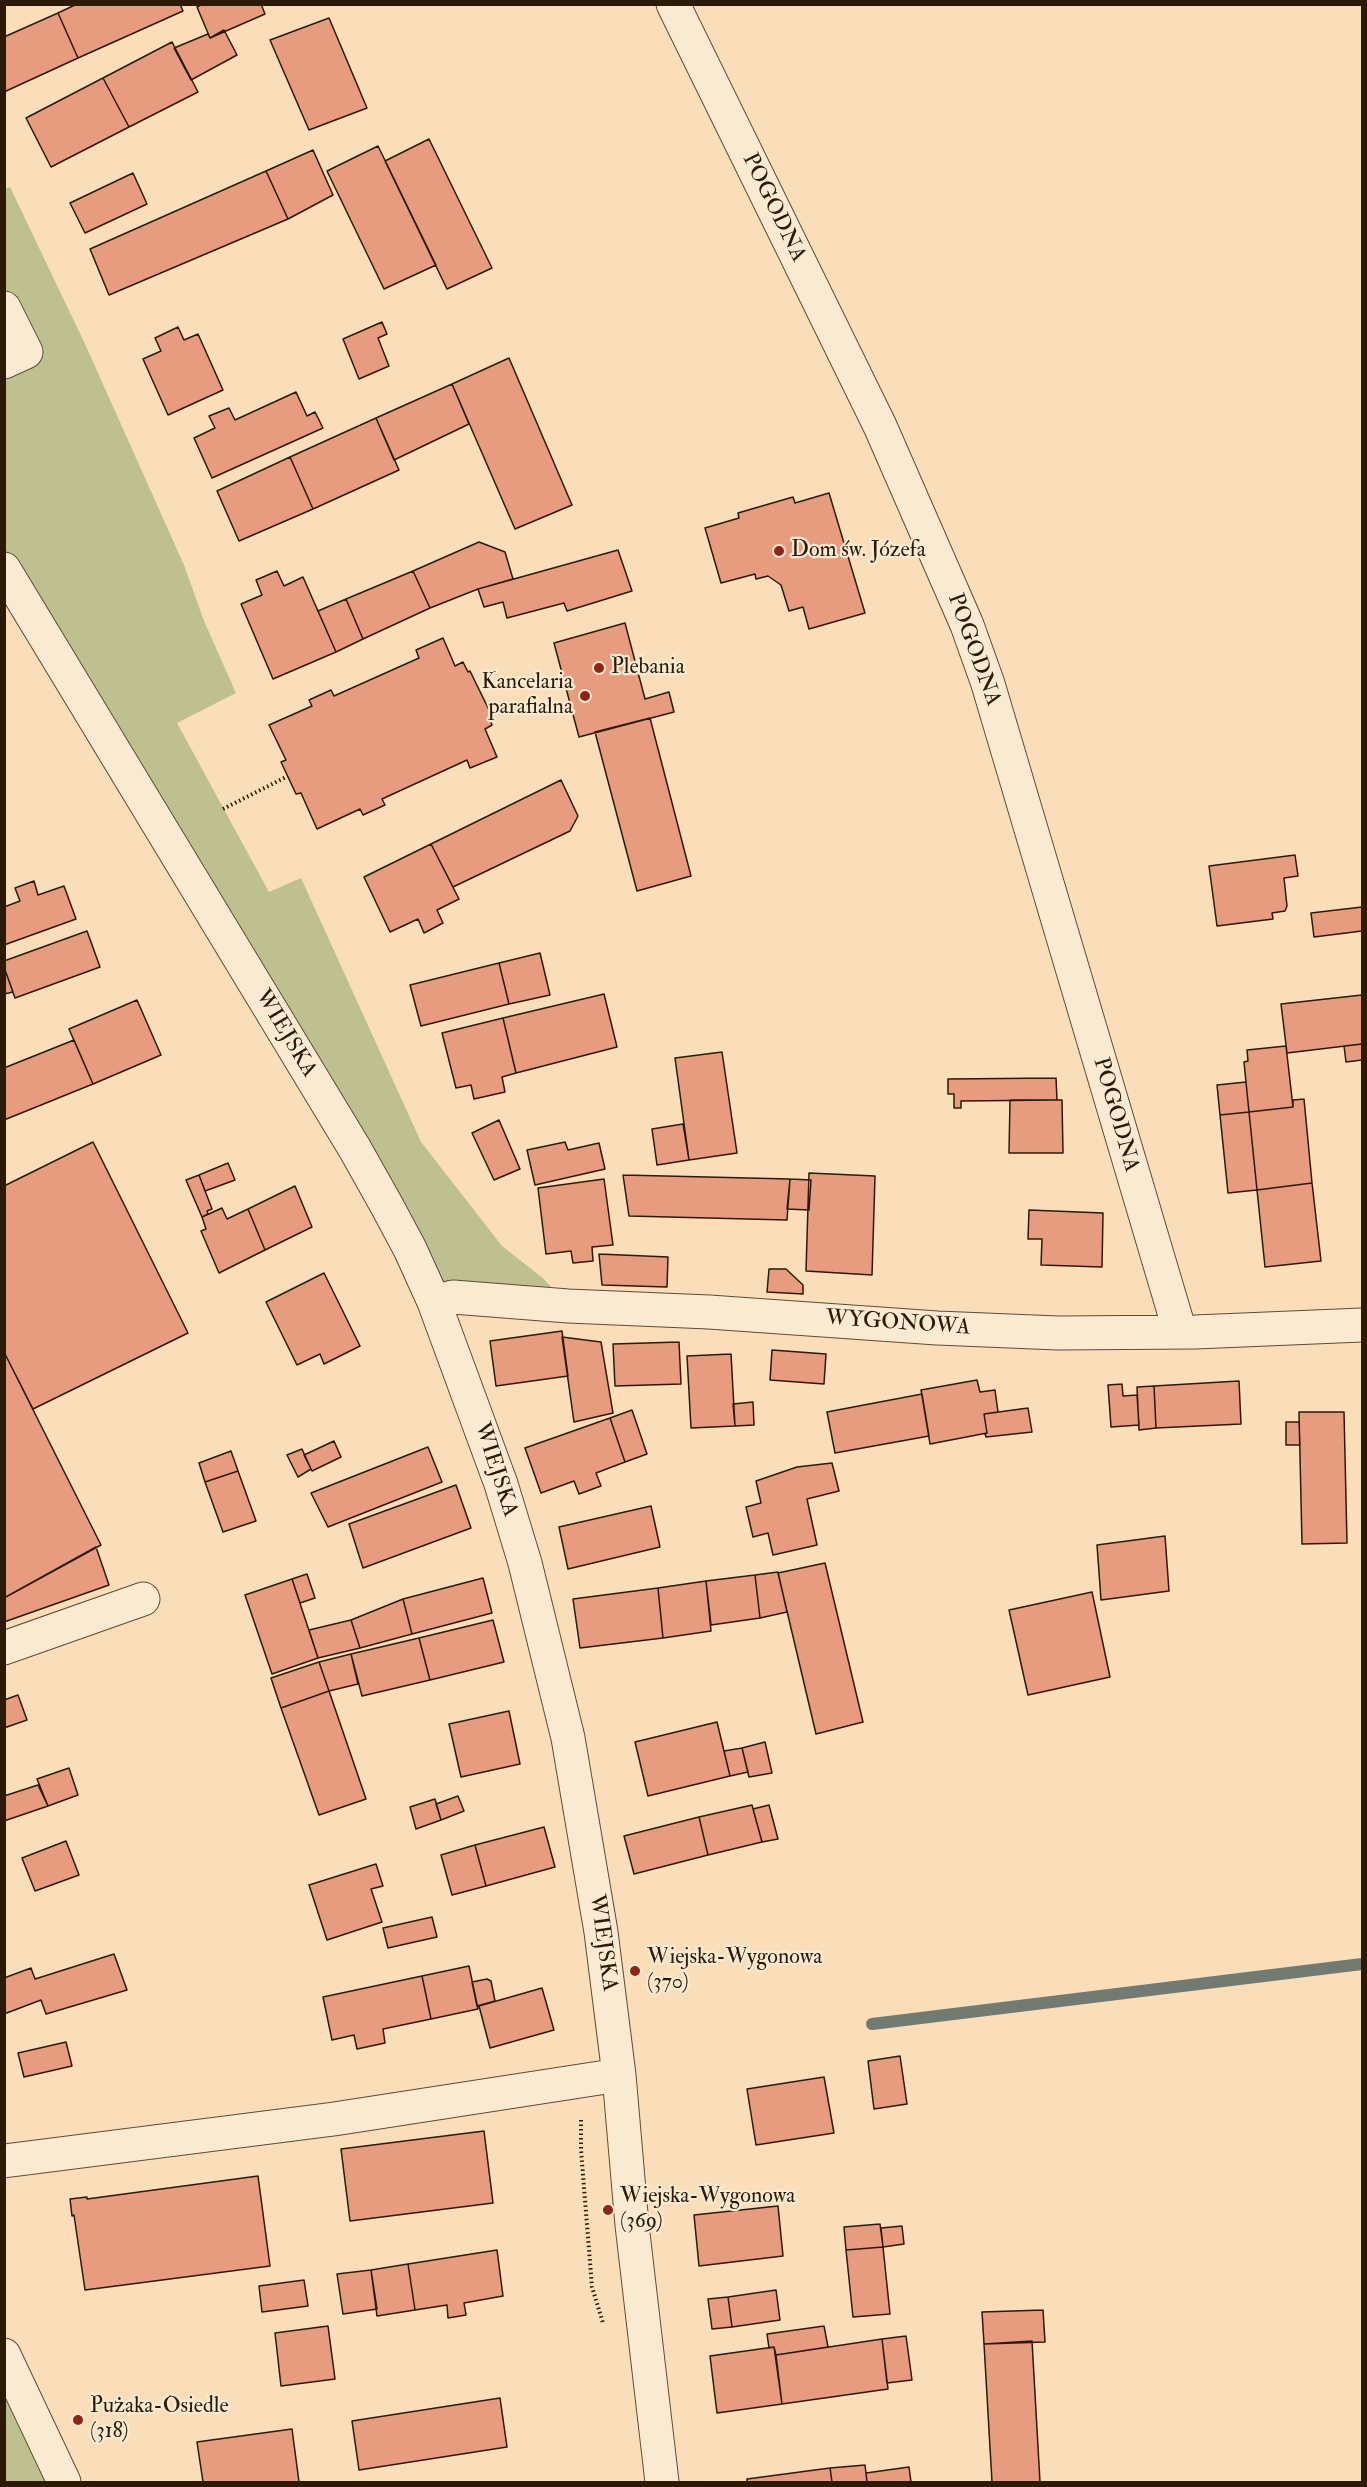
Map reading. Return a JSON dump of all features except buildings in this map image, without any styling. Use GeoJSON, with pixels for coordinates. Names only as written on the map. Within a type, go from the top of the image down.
{"type":"FeatureCollection","features":[{"type":"Feature","properties":{"kind":"street","name":"POGODNA"},"geometry":{"type":"LineString","coordinates":[[673,4],[880,426],[967,625],[988,684],[1180,1332]]}},
{"type":"Feature","properties":{"kind":"street"},"geometry":{"type":"LineString","coordinates":[[4,308],[26,352],[4,362]]}},
{"type":"Feature","properties":{"kind":"street","name":"WIEJSKA"},"geometry":{"type":"LineString","coordinates":[[4,569],[355,1149],[410,1250],[434,1302],[501,1484],[525,1563],[568,1738],[602,1940],[619,2075],[632,2225],[662,2482]]}},
{"type":"Feature","properties":{"kind":"street","name":"WYGONOWA"},"geometry":{"type":"LineString","coordinates":[[434,1302],[453,1297],[937,1328],[1058,1333],[1180,1332],[1362,1325]]}},
{"type":"Feature","properties":{"kind":"street"},"geometry":{"type":"LineString","coordinates":[[4,1648],[143,1599]]}},
{"type":"Feature","properties":{"kind":"street"},"geometry":{"type":"LineString","coordinates":[[4,2161],[334,2119],[619,2075]]}},
{"type":"Feature","properties":{"kind":"street"},"geometry":{"type":"LineString","coordinates":[[4,2355],[64,2482]]}},
{"type":"Feature","properties":{"kind":"path"},"geometry":{"type":"LineString","coordinates":[[223,808],[288,776]]}},
{"type":"Feature","properties":{"kind":"path"},"geometry":{"type":"LineString","coordinates":[[578,2080],[592,2287],[606,2331]]}},
{"type":"Feature","properties":{"kind":"green space"},"geometry":{"type":"Polygon","coordinates":[[[10,187],[85,344],[184,565],[204,621],[236,693],[177,723],[269,892],[301,878],[421,1142],[502,1246],[544,1279],[568,1306],[434,1302],[5,569],[4,189],[10,187]]]}},
{"type":"Feature","properties":{"kind":"green space"},"geometry":{"type":"Polygon","coordinates":[[[5,2379],[58,2482],[5,2482],[5,2379]]]}},
{"type":"Feature","properties":{"kind":"waterway"},"geometry":{"type":"LineString","coordinates":[[872,2024],[1362,1964]]}},
{"type":"Feature","properties":{"kind":"place","name":"Dom św. Józefa"},"geometry":{"type":"Point","coordinates":[779,551]}},
{"type":"Feature","properties":{"kind":"place","name":"Plebania"},"geometry":{"type":"Point","coordinates":[599,668]}},
{"type":"Feature","properties":{"kind":"place","name":"Kancelaria parafialna"},"geometry":{"type":"Point","coordinates":[585,696]}},
{"type":"Feature","properties":{"kind":"place","name":"Wiejska-Wygonowa (370)"},"geometry":{"type":"Point","coordinates":[635,1971]}},
{"type":"Feature","properties":{"kind":"place","name":"Wiejska-Wygonowa (369)"},"geometry":{"type":"Point","coordinates":[608,2210]}},
{"type":"Feature","properties":{"kind":"place","name":"Pużaka-Osiedle (318)"},"geometry":{"type":"Point","coordinates":[78,2420]}}]}
